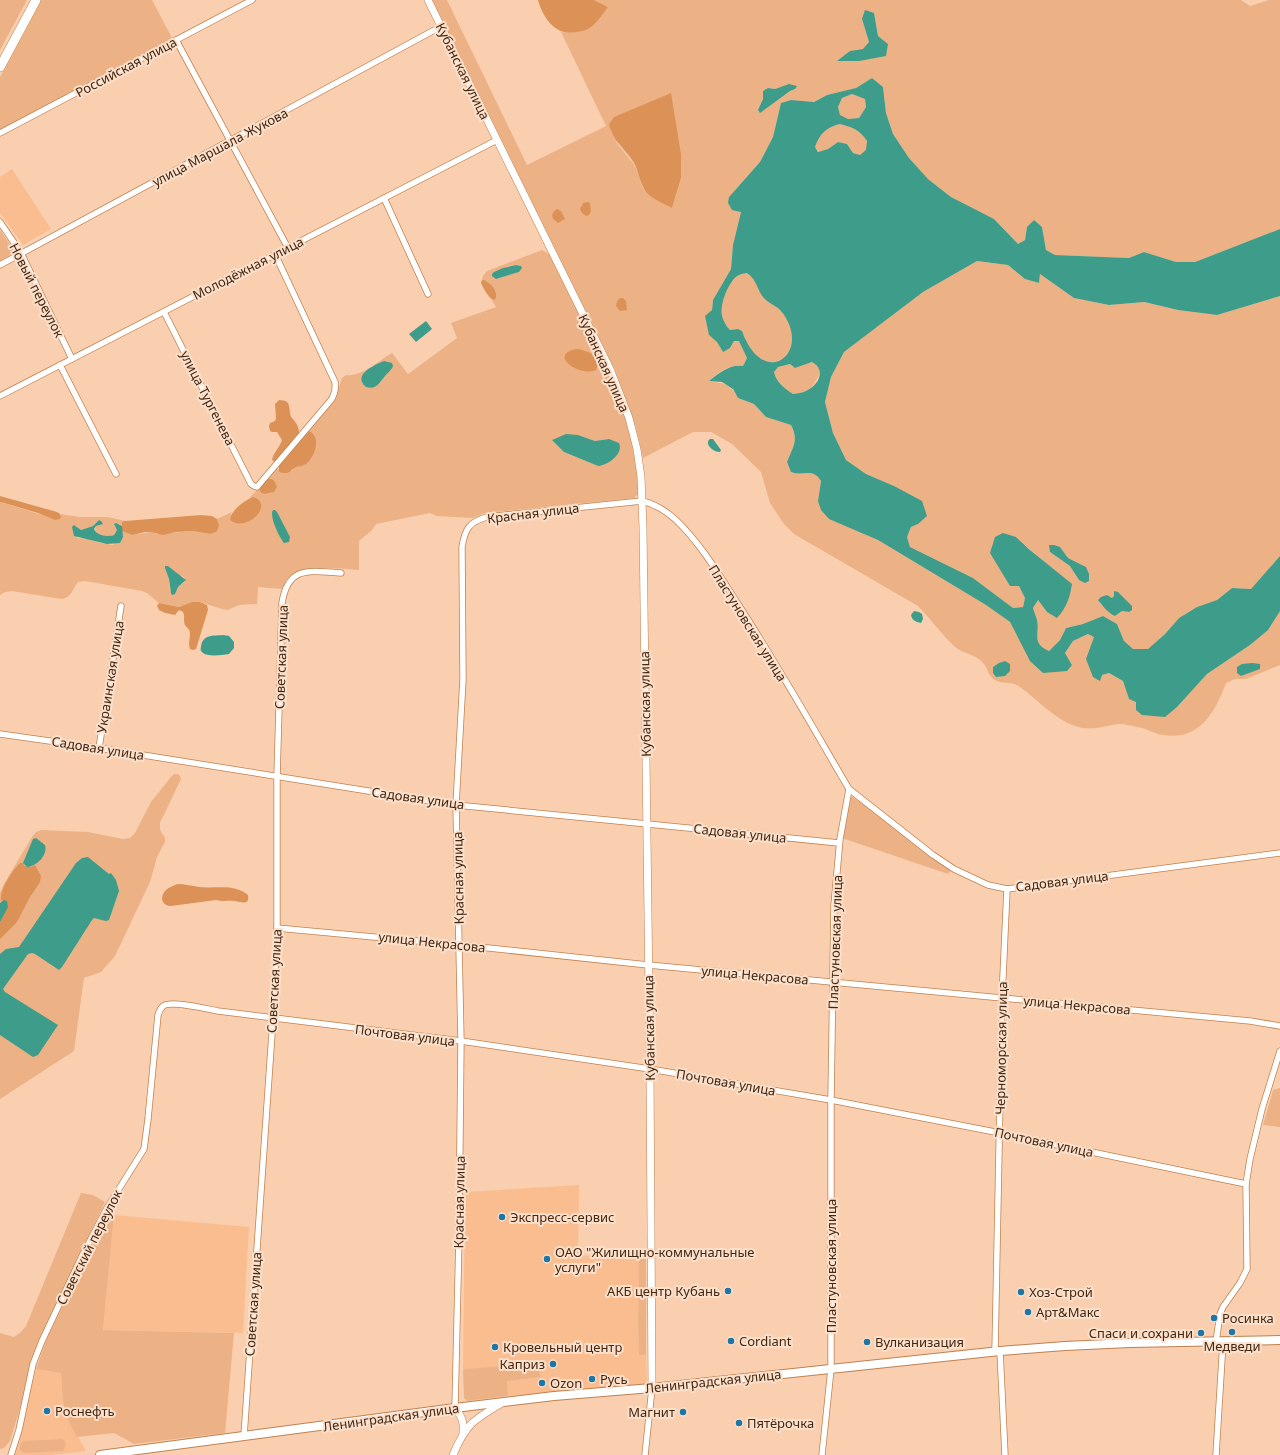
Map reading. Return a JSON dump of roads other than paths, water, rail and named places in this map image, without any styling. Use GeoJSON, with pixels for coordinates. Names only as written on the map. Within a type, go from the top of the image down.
{"type":"FeatureCollection","features":[{"type":"Feature","properties":{"kind":"main road"},"geometry":{"type":"LineString","coordinates":[[0,67],[36,0]]}},
{"type":"Feature","properties":{"kind":"main road","name":"Ленинградская улица"},"geometry":{"type":"LineString","coordinates":[[100,1455],[504,1402],[652,1388],[998,1351],[1065,1346],[1280,1340]]}},
{"type":"Feature","properties":{"kind":"street","name":"Российская улица"},"geometry":{"type":"LineString","coordinates":[[0,133],[252,0]]}},
{"type":"Feature","properties":{"kind":"street","name":"Кубанская улица"},"geometry":{"type":"LineString","coordinates":[[428,0],[610,369],[629,418],[637,449],[641,477],[642,501],[650,1069],[652,1388],[645,1455]]}},
{"type":"Feature","properties":{"kind":"street","name":"улица Маршала Жукова"},"geometry":{"type":"LineString","coordinates":[[0,265],[230,142],[440,27]]}},
{"type":"Feature","properties":{"kind":"street"},"geometry":{"type":"LineString","coordinates":[[176,40],[288,248]]}},
{"type":"Feature","properties":{"kind":"street","name":"Молодёжная улица"},"geometry":{"type":"LineString","coordinates":[[0,396],[497,140]]}},
{"type":"Feature","properties":{"kind":"street"},"geometry":{"type":"LineString","coordinates":[[384,198],[428,294]]}},
{"type":"Feature","properties":{"kind":"street","name":"Новый переулок"},"geometry":{"type":"LineString","coordinates":[[0,222],[21,253],[72,359]]}},
{"type":"Feature","properties":{"kind":"street","name":"улица Тургенева"},"geometry":{"type":"LineString","coordinates":[[164,312],[252,484],[257,487],[331,400],[336,387],[275,254]]}},
{"type":"Feature","properties":{"kind":"street"},"geometry":{"type":"LineString","coordinates":[[60,366],[116,474]]}},
{"type":"Feature","properties":{"kind":"street","name":"Пластуновская улица"},"geometry":{"type":"LineString","coordinates":[[642,501],[653,504],[669,514],[684,528],[699,546],[752,625],[849,789],[839,843],[834,905],[831,1100],[831,1369],[822,1455]]}},
{"type":"Feature","properties":{"kind":"street","name":"Красная улица"},"geometry":{"type":"LineString","coordinates":[[455,1408],[459,1244],[461,1041],[456,805],[463,679],[462,547],[468,528],[475,521],[487,517],[642,501]]}},
{"type":"Feature","properties":{"kind":"street","name":"Советская улица"},"geometry":{"type":"LineString","coordinates":[[244,1436],[273,1019],[277,928],[277,777],[281,613],[286,588],[292,578],[298,574],[312,571],[341,573]]}},
{"type":"Feature","properties":{"kind":"street","name":"Украинская улица"},"geometry":{"type":"LineString","coordinates":[[98,748],[121,606]]}},
{"type":"Feature","properties":{"kind":"street","name":"Садовая улица"},"geometry":{"type":"LineString","coordinates":[[0,734],[98,748],[456,805],[839,843]]}},
{"type":"Feature","properties":{"kind":"street","name":"Садовая улица"},"geometry":{"type":"LineString","coordinates":[[849,789],[920,845],[954,869],[988,885],[1007,888],[1280,853]]}},
{"type":"Feature","properties":{"kind":"street","name":"Черноморская улица"},"geometry":{"type":"LineString","coordinates":[[1005,1455],[998,1351],[1002,998],[1007,888]]}},
{"type":"Feature","properties":{"kind":"street","name":"улица Некрасова"},"geometry":{"type":"LineString","coordinates":[[277,928],[460,944],[648,965],[1250,1021],[1280,1026]]}},
{"type":"Feature","properties":{"kind":"street","name":"Почтовая улица"},"geometry":{"type":"LineString","coordinates":[[158,1015],[163,1006],[170,1004],[199,1007],[273,1019],[461,1041],[650,1069],[831,1100],[1246,1184]]}},
{"type":"Feature","properties":{"kind":"street","name":"Советский переулок"},"geometry":{"type":"LineString","coordinates":[[11,1455],[19,1430],[33,1364],[42,1341],[82,1256],[107,1208],[144,1149],[158,1015]]}},
{"type":"Feature","properties":{"kind":"street"},"geometry":{"type":"LineString","coordinates":[[1216,1455],[1220,1314],[1227,1300],[1243,1278],[1247,1269],[1246,1184],[1250,1159],[1262,1109],[1280,1051]]}},
{"type":"Feature","properties":{"kind":"street"},"geometry":{"type":"LineString","coordinates":[[463,1433],[475,1420],[504,1402]]}},
{"type":"Feature","properties":{"kind":"street"},"geometry":{"type":"LineString","coordinates":[[453,1455],[463,1433],[464,1424],[455,1408]]}},
{"type":"Feature","properties":{"kind":"water"},"geometry":{"type":"Polygon","coordinates":[[[865,10],[874,13],[878,36],[888,44],[886,56],[859,61],[837,61],[850,51],[863,49],[869,42],[862,19],[865,10]]]}},
{"type":"Feature","properties":{"kind":"water"},"geometry":{"type":"Polygon","coordinates":[[[872,78],[883,87],[886,113],[893,134],[909,158],[928,179],[951,197],[994,219],[1018,244],[1025,240],[1027,227],[1034,220],[1042,227],[1046,250],[1055,255],[1129,258],[1144,252],[1176,262],[1195,262],[1280,229],[1280,296],[1217,315],[1178,310],[1144,302],[1109,305],[1074,298],[1040,274],[1039,283],[1025,279],[1008,265],[977,261],[923,292],[844,352],[831,377],[825,402],[833,433],[846,460],[866,474],[894,486],[922,501],[927,516],[918,524],[911,527],[907,537],[910,547],[973,578],[1013,608],[1023,607],[1025,598],[1019,586],[1010,586],[990,553],[995,537],[1003,533],[1016,537],[1072,584],[1068,602],[1057,618],[1047,612],[1038,600],[1033,608],[1038,625],[1038,641],[1043,648],[1049,651],[1060,640],[1066,628],[1083,624],[1103,616],[1117,624],[1124,641],[1133,649],[1148,649],[1165,634],[1179,618],[1197,607],[1217,600],[1232,588],[1251,589],[1280,556],[1280,611],[1268,630],[1250,645],[1207,674],[1177,707],[1165,717],[1142,715],[1136,710],[1136,702],[1129,699],[1123,681],[1109,673],[1102,675],[1100,681],[1093,677],[1086,659],[1094,637],[1088,634],[1073,641],[1065,653],[1072,665],[1067,671],[1043,673],[1030,661],[1010,622],[986,605],[878,540],[829,519],[821,510],[818,501],[821,481],[818,477],[811,473],[800,474],[791,472],[787,462],[793,448],[795,435],[791,425],[766,417],[754,404],[738,398],[733,389],[722,382],[709,381],[729,368],[734,366],[743,366],[747,358],[739,341],[734,341],[730,348],[723,352],[717,342],[709,335],[705,316],[712,310],[713,300],[731,269],[733,245],[741,212],[732,210],[728,203],[729,197],[760,162],[773,137],[781,103],[791,100],[814,102],[827,95],[856,88],[872,78]],[[852,94],[842,98],[838,107],[840,115],[848,119],[859,118],[866,107],[865,99],[852,94]],[[835,125],[824,131],[819,138],[815,147],[818,152],[828,149],[838,142],[847,144],[853,153],[860,155],[866,150],[867,141],[859,132],[844,125],[835,125]],[[747,273],[739,275],[730,284],[723,302],[722,316],[726,325],[730,330],[738,329],[742,331],[751,349],[762,359],[773,362],[782,359],[789,351],[792,340],[790,326],[781,311],[763,297],[751,276],[747,273]],[[812,362],[795,368],[790,364],[778,367],[774,372],[779,382],[793,394],[810,389],[817,382],[820,373],[817,365],[812,362]]]}},
{"type":"Feature","properties":{"kind":"water"},"geometry":{"type":"Polygon","coordinates":[[[789,84],[797,86],[795,89],[760,113],[758,110],[763,99],[763,91],[768,88],[775,89],[789,84]]]}},
{"type":"Feature","properties":{"kind":"water"},"geometry":{"type":"Polygon","coordinates":[[[516,265],[521,266],[522,268],[519,272],[496,279],[492,276],[494,272],[516,265]]]}},
{"type":"Feature","properties":{"kind":"water"},"geometry":{"type":"Polygon","coordinates":[[[426,321],[432,329],[416,342],[409,334],[426,321]]]}},
{"type":"Feature","properties":{"kind":"water"},"geometry":{"type":"Polygon","coordinates":[[[384,361],[392,363],[393,366],[391,369],[375,387],[366,387],[362,383],[363,375],[370,368],[384,361]]]}},
{"type":"Feature","properties":{"kind":"water"},"geometry":{"type":"Polygon","coordinates":[[[566,434],[578,435],[595,441],[609,439],[619,443],[619,451],[614,458],[606,464],[598,466],[564,452],[552,440],[566,434]]]}},
{"type":"Feature","properties":{"kind":"water"},"geometry":{"type":"Polygon","coordinates":[[[713,439],[721,450],[720,452],[713,450],[710,447],[708,441],[713,439]]]}},
{"type":"Feature","properties":{"kind":"water"},"geometry":{"type":"Polygon","coordinates":[[[273,510],[277,512],[290,537],[289,542],[284,543],[277,532],[272,517],[273,510]]]}},
{"type":"Feature","properties":{"kind":"water"},"geometry":{"type":"Polygon","coordinates":[[[99,520],[103,524],[96,526],[94,529],[103,535],[114,535],[117,530],[114,524],[116,523],[122,526],[123,537],[120,543],[107,544],[74,536],[72,527],[74,525],[81,530],[93,526],[99,520]]]}},
{"type":"Feature","properties":{"kind":"water"},"geometry":{"type":"Polygon","coordinates":[[[1049,545],[1060,547],[1068,558],[1086,567],[1089,574],[1089,581],[1085,583],[1079,580],[1070,566],[1050,552],[1049,545]]]}},
{"type":"Feature","properties":{"kind":"water"},"geometry":{"type":"Polygon","coordinates":[[[165,566],[168,566],[186,580],[178,587],[175,594],[172,595],[169,579],[165,566]]]}},
{"type":"Feature","properties":{"kind":"water"},"geometry":{"type":"Polygon","coordinates":[[[1114,591],[1118,592],[1132,606],[1132,610],[1129,612],[1122,611],[1115,616],[1110,613],[1098,600],[1107,595],[1112,598],[1114,596],[1114,591]]]}},
{"type":"Feature","properties":{"kind":"water"},"geometry":{"type":"Polygon","coordinates":[[[914,611],[922,614],[923,619],[921,623],[912,618],[911,615],[914,611]]]}},
{"type":"Feature","properties":{"kind":"water"},"geometry":{"type":"Polygon","coordinates":[[[209,636],[229,636],[234,642],[234,648],[229,654],[208,655],[201,651],[202,643],[206,638],[209,636]]]}},
{"type":"Feature","properties":{"kind":"water"},"geometry":{"type":"Polygon","coordinates":[[[1005,661],[1010,664],[1010,671],[1005,676],[996,677],[993,673],[993,667],[1005,661]]]}},
{"type":"Feature","properties":{"kind":"water"},"geometry":{"type":"Polygon","coordinates":[[[1242,664],[1260,664],[1260,669],[1241,676],[1237,673],[1237,667],[1242,664]]]}},
{"type":"Feature","properties":{"kind":"water"},"geometry":{"type":"Polygon","coordinates":[[[36,838],[45,845],[45,853],[38,862],[27,867],[23,863],[33,839],[36,838]]]}},
{"type":"Feature","properties":{"kind":"water"},"geometry":{"type":"Polygon","coordinates":[[[88,857],[109,874],[111,873],[116,880],[119,891],[109,920],[106,921],[94,918],[92,920],[59,970],[35,954],[28,954],[3,989],[5,992],[58,1025],[38,1055],[33,1057],[0,1035],[0,954],[6,949],[19,947],[76,863],[82,858],[88,857]]]}},
{"type":"Feature","properties":{"kind":"water"},"geometry":{"type":"Polygon","coordinates":[[[4,900],[7,901],[8,907],[0,922],[0,903],[4,900]]]}},
{"type":"Feature","properties":{"kind":"place","name":"Экспресс-сервис"},"geometry":{"type":"Point","coordinates":[502,1217]}},
{"type":"Feature","properties":{"kind":"place","name":"ОАО \"Жилищно-коммунальные услуги\""},"geometry":{"type":"Point","coordinates":[547,1259]}},
{"type":"Feature","properties":{"kind":"place","name":"АКБ центр Кубань"},"geometry":{"type":"Point","coordinates":[728,1291]}},
{"type":"Feature","properties":{"kind":"place","name":"Хоз-Строй"},"geometry":{"type":"Point","coordinates":[1021,1292]}},
{"type":"Feature","properties":{"kind":"place","name":"Арт&Макс"},"geometry":{"type":"Point","coordinates":[1028,1312]}},
{"type":"Feature","properties":{"kind":"place","name":"Росинка"},"geometry":{"type":"Point","coordinates":[1214,1318]}},
{"type":"Feature","properties":{"kind":"place","name":"Медведи"},"geometry":{"type":"Point","coordinates":[1232,1332]}},
{"type":"Feature","properties":{"kind":"place","name":"Спаси и сохрани"},"geometry":{"type":"Point","coordinates":[1201,1333]}},
{"type":"Feature","properties":{"kind":"place","name":"Cordiant"},"geometry":{"type":"Point","coordinates":[731,1341]}},
{"type":"Feature","properties":{"kind":"place","name":"Вулканизация"},"geometry":{"type":"Point","coordinates":[867,1342]}},
{"type":"Feature","properties":{"kind":"place","name":"Кровельный центр"},"geometry":{"type":"Point","coordinates":[495,1347]}},
{"type":"Feature","properties":{"kind":"place","name":"Каприз"},"geometry":{"type":"Point","coordinates":[553,1364]}},
{"type":"Feature","properties":{"kind":"place","name":"Русь"},"geometry":{"type":"Point","coordinates":[592,1379]}},
{"type":"Feature","properties":{"kind":"place","name":"Ozon"},"geometry":{"type":"Point","coordinates":[542,1383]}},
{"type":"Feature","properties":{"kind":"place","name":"Роснефть"},"geometry":{"type":"Point","coordinates":[47,1411]}},
{"type":"Feature","properties":{"kind":"place","name":"Магнит"},"geometry":{"type":"Point","coordinates":[683,1412]}},
{"type":"Feature","properties":{"kind":"place","name":"Пятёрочка"},"geometry":{"type":"Point","coordinates":[739,1423]}}]}
